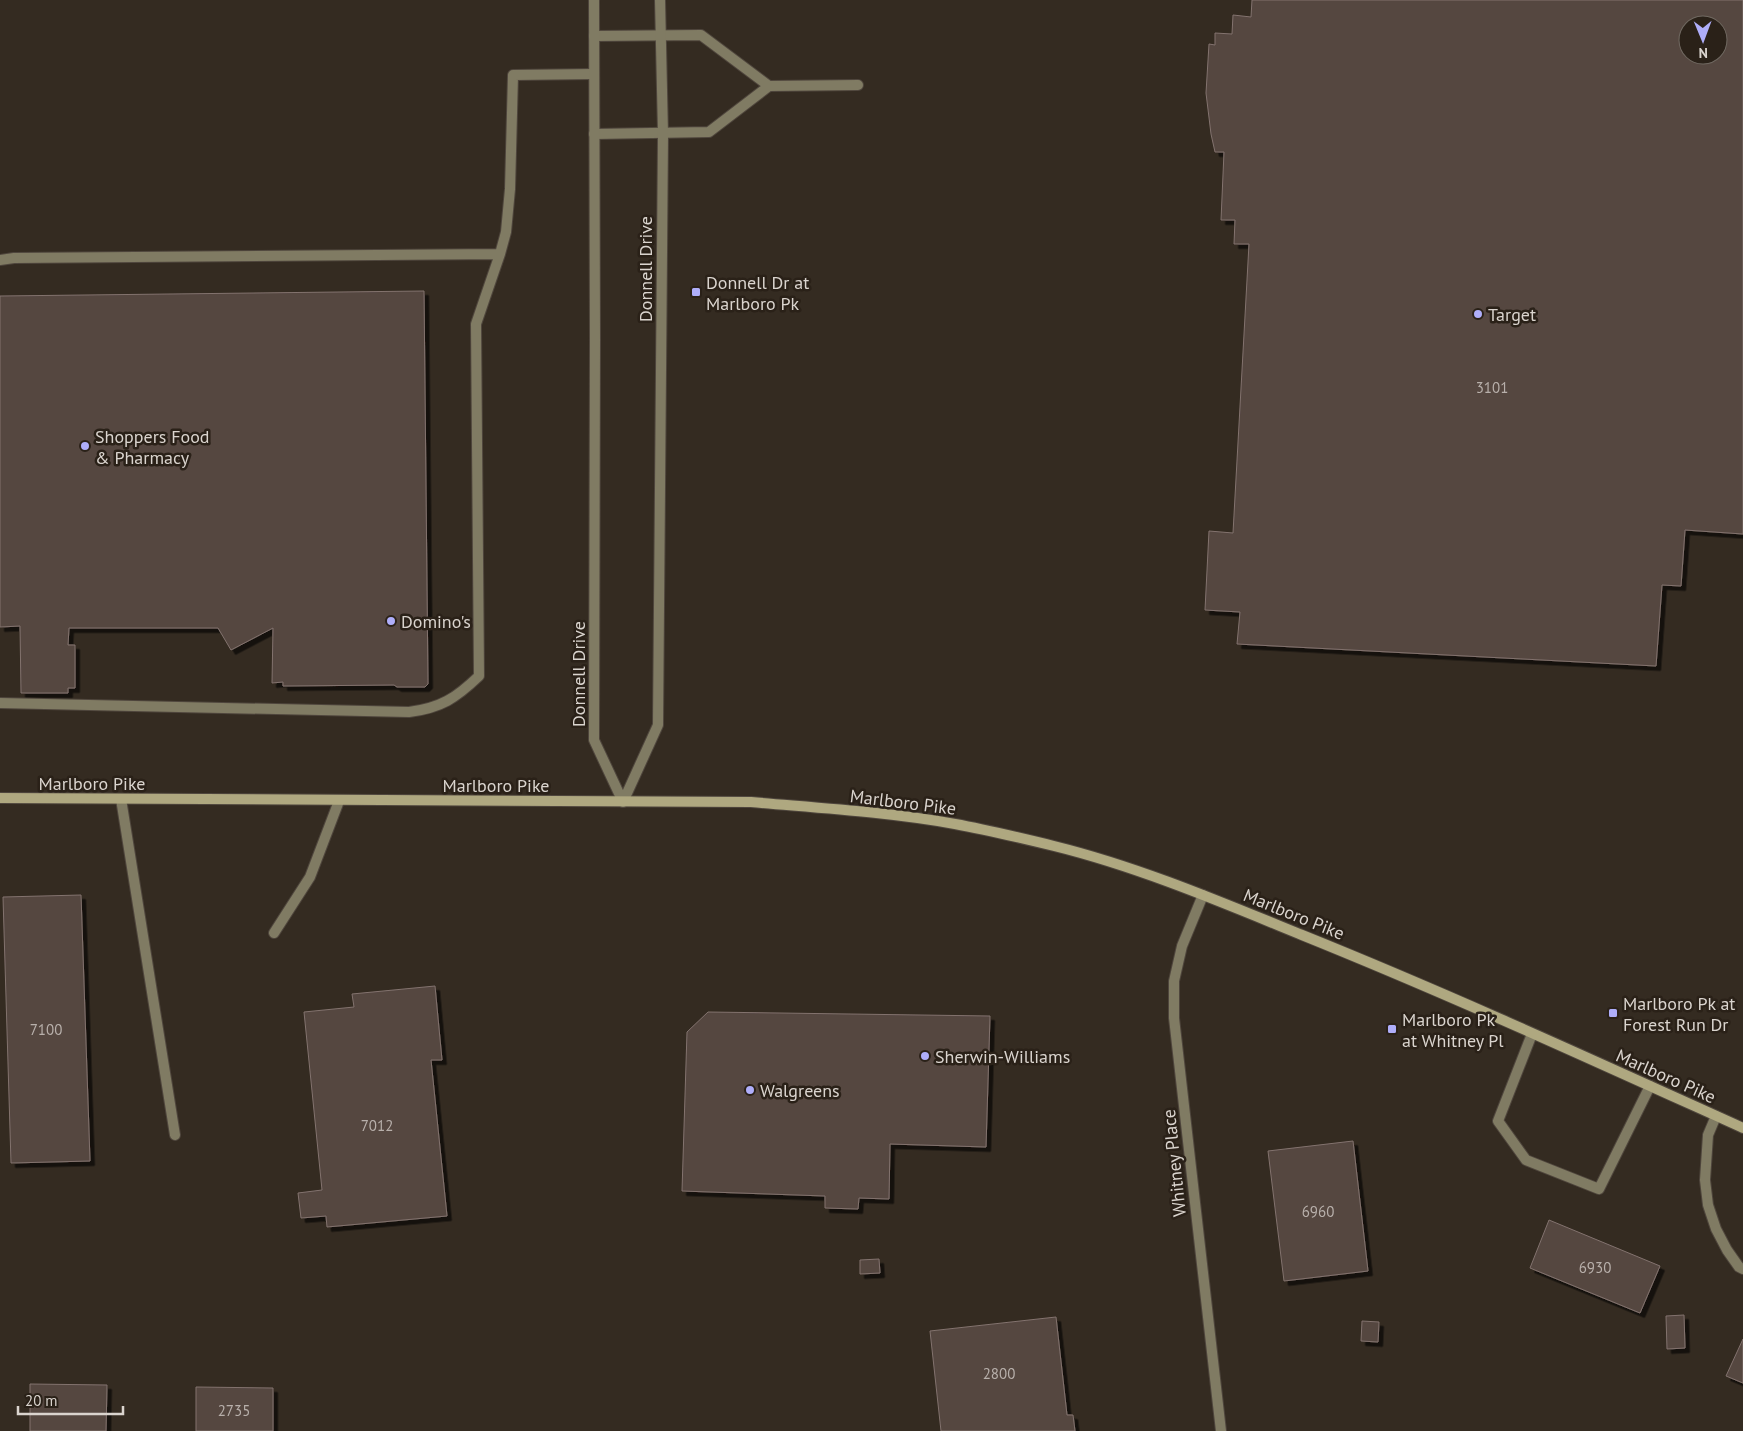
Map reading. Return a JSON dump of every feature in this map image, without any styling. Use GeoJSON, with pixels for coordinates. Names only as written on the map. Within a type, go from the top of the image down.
{"type":"FeatureCollection","features":[{"type":"Feature","properties":{"kind":"main road","name":"Marlboro Pike"},"geometry":{"type":"LineString","coordinates":[[0,798],[750,802],[867,812],[956,824],[1063,849],[1127,868],[1203,895],[1349,954],[1743,1128]]}},
{"type":"Feature","properties":{"kind":"street","name":"Donnell Drive"},"geometry":{"type":"LineString","coordinates":[[594,0],[594,740],[623,802]]}},
{"type":"Feature","properties":{"kind":"street","name":"Donnell Drive"},"geometry":{"type":"LineString","coordinates":[[623,802],[658,725],[663,134],[660,0]]}},
{"type":"Feature","properties":{"kind":"street"},"geometry":{"type":"LineString","coordinates":[[594,36],[701,35],[769,86],[858,86]]}},
{"type":"Feature","properties":{"kind":"street"},"geometry":{"type":"LineString","coordinates":[[0,703],[409,712],[425,710],[443,704],[462,693],[480,676],[476,324],[506,232],[510,190],[513,75],[594,74]]}},
{"type":"Feature","properties":{"kind":"street"},"geometry":{"type":"LineString","coordinates":[[594,134],[709,132],[769,86]]}},
{"type":"Feature","properties":{"kind":"street"},"geometry":{"type":"LineString","coordinates":[[0,260],[14,258],[500,254]]}},
{"type":"Feature","properties":{"kind":"street"},"geometry":{"type":"LineString","coordinates":[[121,799],[175,1135]]}},
{"type":"Feature","properties":{"kind":"street"},"geometry":{"type":"LineString","coordinates":[[274,932],[310,876],[338,801]]}},
{"type":"Feature","properties":{"kind":"street","name":"Whitney Place"},"geometry":{"type":"LineString","coordinates":[[1203,895],[1182,946],[1174,981],[1174,1018],[1221,1431]]}},
{"type":"Feature","properties":{"kind":"street"},"geometry":{"type":"LineString","coordinates":[[1532,1034],[1498,1121],[1526,1160],[1598,1189],[1650,1086]]}},
{"type":"Feature","properties":{"kind":"street"},"geometry":{"type":"LineString","coordinates":[[1716,1116],[1708,1135],[1705,1180],[1708,1205],[1716,1229],[1727,1250],[1743,1269]]}},
{"type":"Feature","properties":{"kind":"building"},"geometry":{"type":"Polygon","coordinates":[[[1252,0],[1743,0],[1743,534],[1685,530],[1681,586],[1662,585],[1656,666],[1237,644],[1240,612],[1205,610],[1209,531],[1233,533],[1249,244],[1234,244],[1235,220],[1221,220],[1224,152],[1215,152],[1206,93],[1209,44],[1215,45],[1215,33],[1232,34],[1233,15],[1251,17],[1252,0]]]}},
{"type":"Feature","properties":{"kind":"building"},"geometry":{"type":"Polygon","coordinates":[[[424,291],[428,684],[425,687],[397,687],[394,685],[283,686],[283,682],[272,683],[273,628],[231,650],[218,628],[69,628],[68,645],[75,645],[75,688],[68,688],[68,693],[21,693],[20,626],[0,627],[0,296],[424,291]]]}},
{"type":"Feature","properties":{"kind":"building"},"geometry":{"type":"Polygon","coordinates":[[[81,895],[90,1161],[11,1163],[3,897],[81,895]]]}},
{"type":"Feature","properties":{"kind":"building"},"geometry":{"type":"Polygon","coordinates":[[[435,986],[442,1060],[431,1060],[447,1216],[327,1227],[326,1216],[301,1218],[298,1193],[322,1190],[304,1012],[354,1007],[352,994],[435,986]]]}},
{"type":"Feature","properties":{"kind":"building"},"geometry":{"type":"Polygon","coordinates":[[[708,1012],[990,1016],[986,1147],[890,1144],[889,1199],[859,1198],[858,1209],[825,1208],[825,1196],[682,1191],[687,1032],[708,1012]]]}},
{"type":"Feature","properties":{"kind":"building"},"geometry":{"type":"Polygon","coordinates":[[[1353,1141],[1368,1271],[1284,1281],[1268,1151],[1353,1141]]]}},
{"type":"Feature","properties":{"kind":"building"},"geometry":{"type":"Polygon","coordinates":[[[1549,1220],[1660,1266],[1640,1313],[1530,1268],[1549,1220]]]}},
{"type":"Feature","properties":{"kind":"building"},"geometry":{"type":"Polygon","coordinates":[[[879,1259],[880,1273],[860,1274],[860,1260],[879,1259]]]}},
{"type":"Feature","properties":{"kind":"building"},"geometry":{"type":"Polygon","coordinates":[[[1684,1315],[1685,1348],[1667,1349],[1666,1316],[1684,1315]]]}},
{"type":"Feature","properties":{"kind":"building"},"geometry":{"type":"Polygon","coordinates":[[[1056,1317],[1067,1415],[1073,1415],[1075,1431],[941,1431],[930,1331],[1056,1317]]]}},
{"type":"Feature","properties":{"kind":"building"},"geometry":{"type":"Polygon","coordinates":[[[1362,1321],[1379,1322],[1378,1342],[1361,1341],[1362,1321]]]}},
{"type":"Feature","properties":{"kind":"building"},"geometry":{"type":"Polygon","coordinates":[[[1743,1339],[1743,1383],[1726,1376],[1743,1339]]]}},
{"type":"Feature","properties":{"kind":"building"},"geometry":{"type":"Polygon","coordinates":[[[30,1384],[107,1385],[106,1431],[30,1431],[30,1384]]]}},
{"type":"Feature","properties":{"kind":"building"},"geometry":{"type":"Polygon","coordinates":[[[196,1387],[273,1388],[273,1431],[196,1431],[196,1387]]]}},
{"type":"Feature","properties":{"kind":"place","name":"Donnell Dr at Marlboro Pk"},"geometry":{"type":"Point","coordinates":[696,292]}},
{"type":"Feature","properties":{"kind":"place","name":"Target"},"geometry":{"type":"Point","coordinates":[1478,314]}},
{"type":"Feature","properties":{"kind":"place","name":"Shoppers Food & Pharmacy"},"geometry":{"type":"Point","coordinates":[85,446]}},
{"type":"Feature","properties":{"kind":"place","name":"Domino's"},"geometry":{"type":"Point","coordinates":[391,621]}},
{"type":"Feature","properties":{"kind":"place","name":"Marlboro Pk at Forest Run Dr"},"geometry":{"type":"Point","coordinates":[1613,1013]}},
{"type":"Feature","properties":{"kind":"place","name":"Marlboro Pk at Whitney Pl"},"geometry":{"type":"Point","coordinates":[1392,1029]}},
{"type":"Feature","properties":{"kind":"place","name":"Sherwin-Williams"},"geometry":{"type":"Point","coordinates":[925,1056]}},
{"type":"Feature","properties":{"kind":"place","name":"Walgreens"},"geometry":{"type":"Point","coordinates":[750,1090]}}]}
